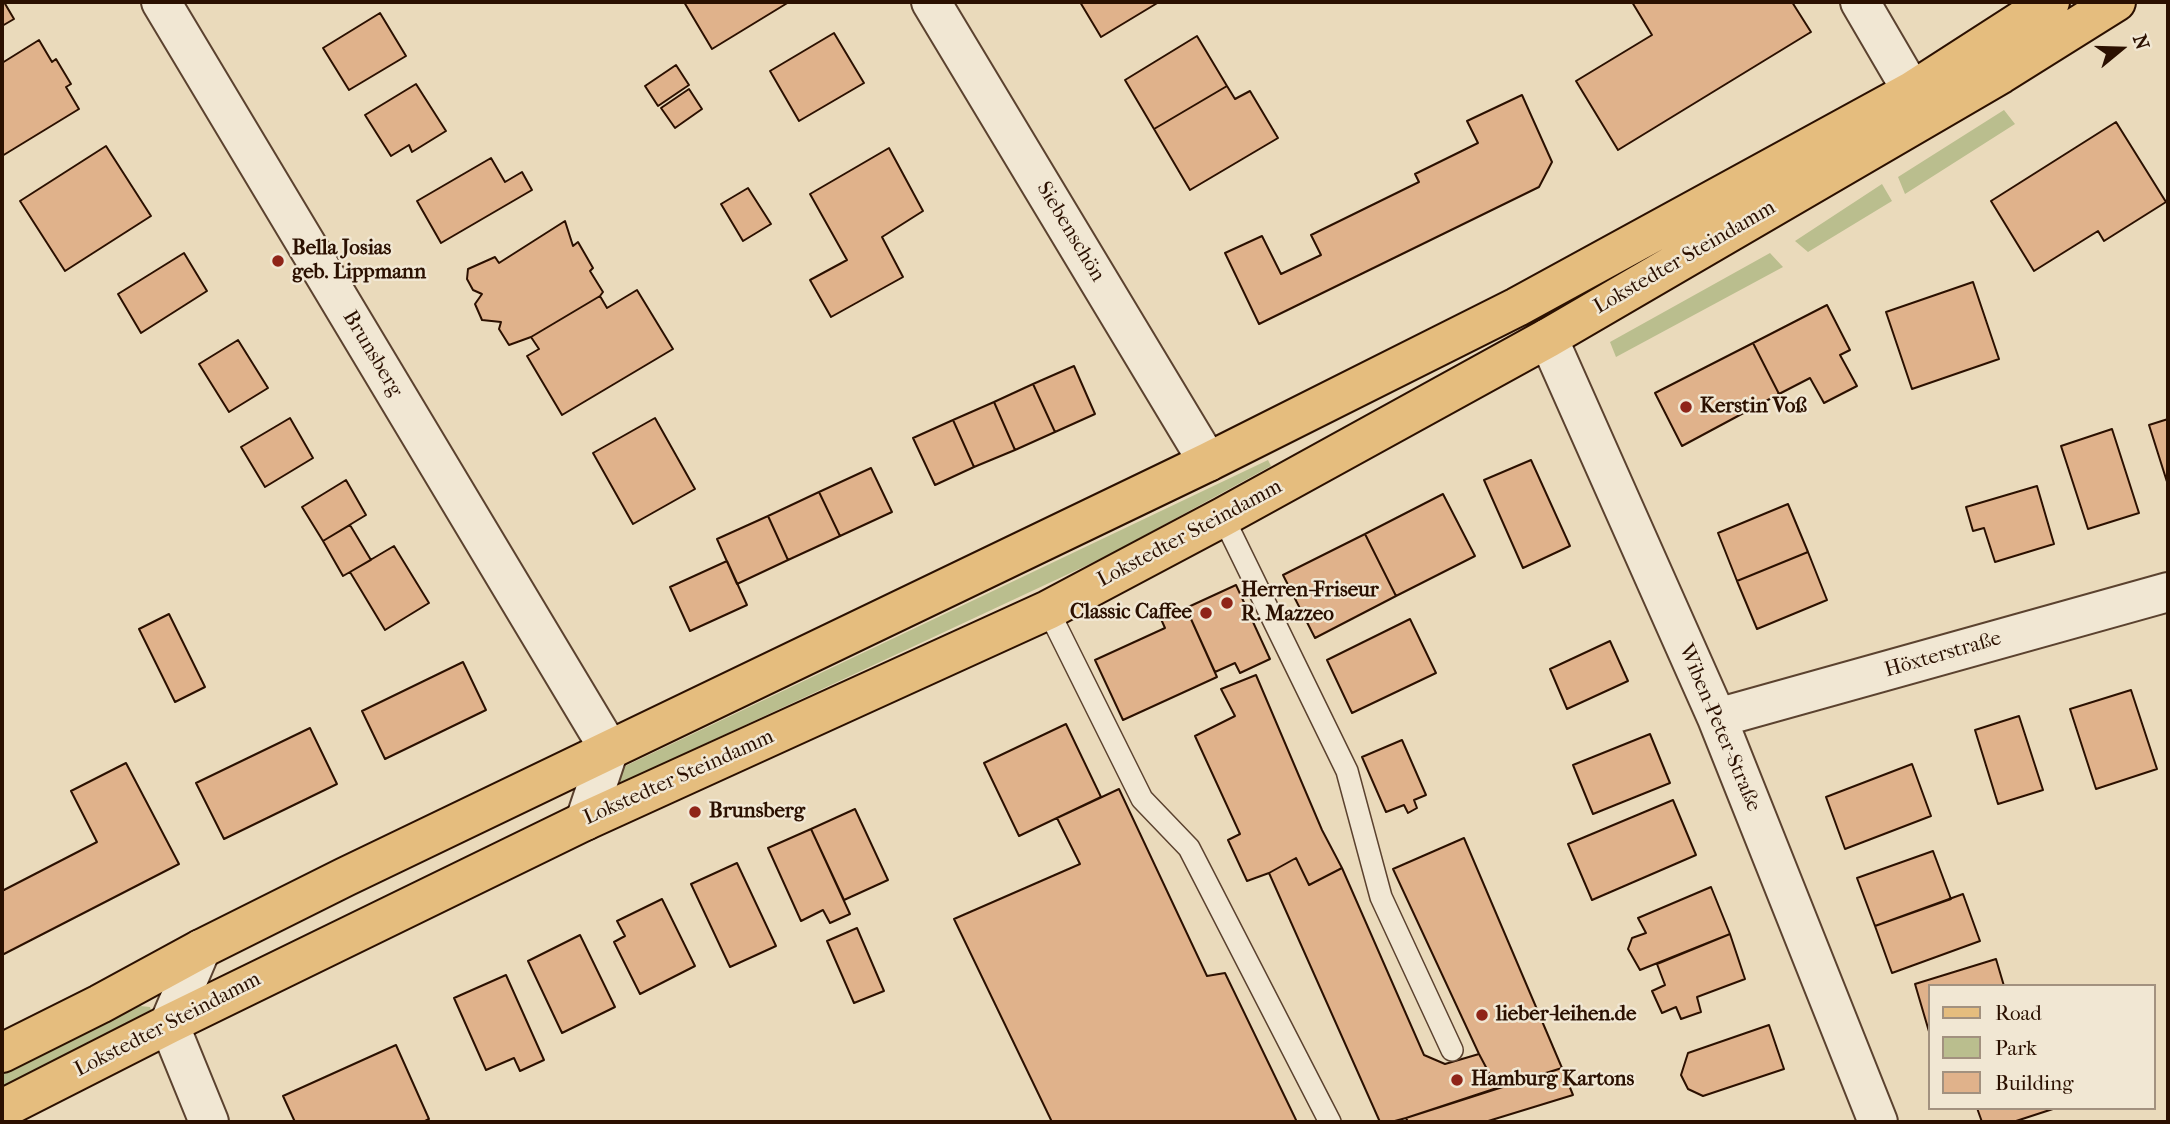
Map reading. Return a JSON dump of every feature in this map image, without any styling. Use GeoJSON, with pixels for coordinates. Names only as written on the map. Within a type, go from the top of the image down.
{"type":"FeatureCollection","features":[{"type":"Feature","properties":{"kind":"main road","name":"Lokstedter Steindamm"},"geometry":{"type":"LineString","coordinates":[[2,1053],[201,949],[609,749],[1208,462],[1517,307],[1912,91],[2050,2]]}},
{"type":"Feature","properties":{"kind":"main road","name":"Lokstedter Steindamm"},"geometry":{"type":"LineString","coordinates":[[2,1109],[169,1024],[585,821],[1048,610],[1548,338],[2001,74],[2116,2]]}},
{"type":"Feature","properties":{"kind":"street","name":"Brunsberg"},"geometry":{"type":"LineString","coordinates":[[161,2],[609,749]]}},
{"type":"Feature","properties":{"kind":"street","name":"Siebenschön"},"geometry":{"type":"LineString","coordinates":[[931,2],[1208,462]]}},
{"type":"Feature","properties":{"kind":"street"},"geometry":{"type":"LineString","coordinates":[[1860,2],[1912,91]]}},
{"type":"Feature","properties":{"kind":"street","name":"Wiben-Peter-Straße"},"geometry":{"type":"LineString","coordinates":[[1548,338],[1717,718],[1878,1122]]}},
{"type":"Feature","properties":{"kind":"street","name":"Höxterstraße"},"geometry":{"type":"LineString","coordinates":[[1717,718],[2168,592]]}},
{"type":"Feature","properties":{"kind":"street"},"geometry":{"type":"LineString","coordinates":[[585,821],[609,749]]}},
{"type":"Feature","properties":{"kind":"street"},"geometry":{"type":"LineString","coordinates":[[201,949],[169,1024],[209,1122]]}},
{"type":"Feature","properties":{"kind":"lane"},"geometry":{"type":"LineString","coordinates":[[1223,517],[1347,771],[1381,897],[1452,1050]]}},
{"type":"Feature","properties":{"kind":"lane"},"geometry":{"type":"LineString","coordinates":[[1048,610],[1142,799],[1189,848],[1330,1122]]}},
{"type":"Feature","properties":{"kind":"green space"},"geometry":{"type":"Polygon","coordinates":[[[2004,110],[2015,124],[1905,194],[1898,177],[2004,110]]]}},
{"type":"Feature","properties":{"kind":"green space"},"geometry":{"type":"Polygon","coordinates":[[[1882,184],[1892,201],[1808,252],[1795,241],[1882,184]]]}},
{"type":"Feature","properties":{"kind":"green space"},"geometry":{"type":"Polygon","coordinates":[[[1770,253],[1783,267],[1616,357],[1610,342],[1770,253]]]}},
{"type":"Feature","properties":{"kind":"green space"},"geometry":{"type":"Polygon","coordinates":[[[1268,460],[1271,466],[1109,555],[619,784],[612,779],[619,769],[1268,460]]]}},
{"type":"Feature","properties":{"kind":"green space"},"geometry":{"type":"Polygon","coordinates":[[[140,1006],[150,1007],[153,1016],[2,1090],[2,1074],[140,1006]]]}},
{"type":"Feature","properties":{"kind":"building"},"geometry":{"type":"Polygon","coordinates":[[[2,2],[14,19],[2,26],[2,2]]]}},
{"type":"Feature","properties":{"kind":"building"},"geometry":{"type":"Polygon","coordinates":[[[684,2],[789,2],[712,49],[684,2]]]}},
{"type":"Feature","properties":{"kind":"building"},"geometry":{"type":"Polygon","coordinates":[[[1080,2],[1159,2],[1101,37],[1080,2]]]}},
{"type":"Feature","properties":{"kind":"building"},"geometry":{"type":"Polygon","coordinates":[[[1632,2],[1792,2],[1811,32],[1618,150],[1576,81],[1652,35],[1632,2]]]}},
{"type":"Feature","properties":{"kind":"building"},"geometry":{"type":"Polygon","coordinates":[[[380,13],[406,56],[349,90],[323,48],[380,13]]]}},
{"type":"Feature","properties":{"kind":"building"},"geometry":{"type":"Polygon","coordinates":[[[834,33],[864,83],[799,121],[770,71],[834,33]]]}},
{"type":"Feature","properties":{"kind":"building"},"geometry":{"type":"Polygon","coordinates":[[[1197,36],[1227,86],[1154,129],[1125,80],[1197,36]]]}},
{"type":"Feature","properties":{"kind":"building"},"geometry":{"type":"Polygon","coordinates":[[[39,40],[52,62],[56,59],[71,84],[66,87],[79,109],[2,156],[2,63],[39,40]]]}},
{"type":"Feature","properties":{"kind":"building"},"geometry":{"type":"Polygon","coordinates":[[[676,65],[689,85],[658,106],[645,86],[676,65]]]}},
{"type":"Feature","properties":{"kind":"building"},"geometry":{"type":"Polygon","coordinates":[[[416,84],[446,131],[412,152],[409,145],[391,156],[365,115],[416,84]]]}},
{"type":"Feature","properties":{"kind":"building"},"geometry":{"type":"Polygon","coordinates":[[[1227,86],[1235,99],[1250,91],[1278,138],[1190,190],[1154,129],[1227,86]]]}},
{"type":"Feature","properties":{"kind":"building"},"geometry":{"type":"Polygon","coordinates":[[[689,89],[702,109],[675,128],[661,108],[689,89]]]}},
{"type":"Feature","properties":{"kind":"building"},"geometry":{"type":"Polygon","coordinates":[[[1522,95],[1552,162],[1539,187],[1259,324],[1225,253],[1262,236],[1281,274],[1321,255],[1311,235],[1419,182],[1415,174],[1478,143],[1467,121],[1522,95]]]}},
{"type":"Feature","properties":{"kind":"building"},"geometry":{"type":"Polygon","coordinates":[[[2116,122],[2166,202],[2104,241],[2098,231],[2034,271],[1991,201],[2116,122]]]}},
{"type":"Feature","properties":{"kind":"building"},"geometry":{"type":"Polygon","coordinates":[[[106,146],[151,216],[65,271],[20,201],[106,146]]]}},
{"type":"Feature","properties":{"kind":"building"},"geometry":{"type":"Polygon","coordinates":[[[889,148],[923,211],[882,237],[903,277],[831,317],[810,280],[847,260],[810,194],[889,148]]]}},
{"type":"Feature","properties":{"kind":"building"},"geometry":{"type":"Polygon","coordinates":[[[491,158],[505,182],[522,172],[532,190],[441,243],[417,201],[491,158]]]}},
{"type":"Feature","properties":{"kind":"building"},"geometry":{"type":"Polygon","coordinates":[[[748,188],[771,224],[743,241],[721,204],[748,188]]]}},
{"type":"Feature","properties":{"kind":"building"},"geometry":{"type":"Polygon","coordinates":[[[565,221],[573,246],[578,242],[593,268],[590,271],[603,292],[531,337],[509,345],[499,329],[501,322],[482,320],[475,304],[482,294],[473,290],[467,279],[468,269],[495,257],[499,263],[565,221]]]}},
{"type":"Feature","properties":{"kind":"building"},"geometry":{"type":"Polygon","coordinates":[[[184,253],[207,291],[141,333],[118,294],[184,253]]]}},
{"type":"Feature","properties":{"kind":"building"},"geometry":{"type":"Polygon","coordinates":[[[1973,282],[1999,359],[1912,389],[1886,312],[1973,282]]]}},
{"type":"Feature","properties":{"kind":"building"},"geometry":{"type":"Polygon","coordinates":[[[637,290],[673,349],[562,415],[527,356],[539,349],[531,337],[600,296],[607,308],[637,290]]]}},
{"type":"Feature","properties":{"kind":"building"},"geometry":{"type":"Polygon","coordinates":[[[1827,305],[1850,350],[1840,355],[1857,386],[1824,403],[1810,378],[1779,394],[1753,343],[1827,305]]]}},
{"type":"Feature","properties":{"kind":"building"},"geometry":{"type":"Polygon","coordinates":[[[238,340],[268,388],[229,412],[199,364],[238,340]]]}},
{"type":"Feature","properties":{"kind":"building"},"geometry":{"type":"Polygon","coordinates":[[[1753,343],[1779,394],[1682,446],[1655,393],[1753,343]]]}},
{"type":"Feature","properties":{"kind":"building"},"geometry":{"type":"Polygon","coordinates":[[[1074,366],[1095,414],[1055,432],[1033,384],[1074,366]]]}},
{"type":"Feature","properties":{"kind":"building"},"geometry":{"type":"Polygon","coordinates":[[[1033,384],[1055,432],[1015,450],[994,402],[1033,384]]]}},
{"type":"Feature","properties":{"kind":"building"},"geometry":{"type":"Polygon","coordinates":[[[994,402],[1015,450],[974,467],[953,420],[994,402]]]}},
{"type":"Feature","properties":{"kind":"building"},"geometry":{"type":"Polygon","coordinates":[[[290,418],[313,458],[265,487],[241,447],[290,418]]]}},
{"type":"Feature","properties":{"kind":"building"},"geometry":{"type":"Polygon","coordinates":[[[655,418],[695,489],[633,524],[593,453],[655,418]]]}},
{"type":"Feature","properties":{"kind":"building"},"geometry":{"type":"Polygon","coordinates":[[[2168,419],[2168,485],[2149,425],[2168,419]]]}},
{"type":"Feature","properties":{"kind":"building"},"geometry":{"type":"Polygon","coordinates":[[[953,420],[974,467],[935,485],[913,438],[953,420]]]}},
{"type":"Feature","properties":{"kind":"building"},"geometry":{"type":"Polygon","coordinates":[[[2112,429],[2139,513],[2088,529],[2061,446],[2112,429]]]}},
{"type":"Feature","properties":{"kind":"building"},"geometry":{"type":"Polygon","coordinates":[[[1531,460],[1570,546],[1523,568],[1484,480],[1531,460]]]}},
{"type":"Feature","properties":{"kind":"building"},"geometry":{"type":"Polygon","coordinates":[[[871,468],[892,512],[840,536],[819,492],[871,468]]]}},
{"type":"Feature","properties":{"kind":"building"},"geometry":{"type":"Polygon","coordinates":[[[346,480],[366,515],[323,541],[302,507],[346,480]]]}},
{"type":"Feature","properties":{"kind":"building"},"geometry":{"type":"Polygon","coordinates":[[[2037,486],[2054,544],[1995,562],[1984,528],[1973,531],[1966,507],[2037,486]]]}},
{"type":"Feature","properties":{"kind":"building"},"geometry":{"type":"Polygon","coordinates":[[[819,492],[840,536],[788,560],[768,516],[819,492]]]}},
{"type":"Feature","properties":{"kind":"building"},"geometry":{"type":"Polygon","coordinates":[[[1443,494],[1475,556],[1396,596],[1365,534],[1443,494]]]}},
{"type":"Feature","properties":{"kind":"building"},"geometry":{"type":"Polygon","coordinates":[[[1788,504],[1808,552],[1737,581],[1718,533],[1788,504]]]}},
{"type":"Feature","properties":{"kind":"building"},"geometry":{"type":"Polygon","coordinates":[[[768,516],[788,560],[737,584],[717,539],[768,516]]]}},
{"type":"Feature","properties":{"kind":"building"},"geometry":{"type":"Polygon","coordinates":[[[350,525],[371,560],[343,576],[323,541],[350,525]]]}},
{"type":"Feature","properties":{"kind":"building"},"geometry":{"type":"Polygon","coordinates":[[[1365,534],[1396,596],[1315,638],[1283,575],[1365,534]]]}},
{"type":"Feature","properties":{"kind":"building"},"geometry":{"type":"Polygon","coordinates":[[[394,546],[429,603],[385,630],[350,572],[394,546]]]}},
{"type":"Feature","properties":{"kind":"building"},"geometry":{"type":"Polygon","coordinates":[[[1808,552],[1827,600],[1757,629],[1737,581],[1808,552]]]}},
{"type":"Feature","properties":{"kind":"building"},"geometry":{"type":"Polygon","coordinates":[[[727,561],[747,605],[690,631],[670,587],[727,561]]]}},
{"type":"Feature","properties":{"kind":"building"},"geometry":{"type":"Polygon","coordinates":[[[1236,585],[1270,659],[1240,673],[1235,663],[1215,672],[1186,608],[1236,585]]]}},
{"type":"Feature","properties":{"kind":"building"},"geometry":{"type":"Polygon","coordinates":[[[1186,608],[1217,677],[1123,720],[1095,660],[1165,628],[1161,619],[1186,608]]]}},
{"type":"Feature","properties":{"kind":"building"},"geometry":{"type":"Polygon","coordinates":[[[169,614],[205,687],[175,702],[139,629],[169,614]]]}},
{"type":"Feature","properties":{"kind":"building"},"geometry":{"type":"Polygon","coordinates":[[[1410,619],[1436,673],[1352,713],[1327,660],[1410,619]]]}},
{"type":"Feature","properties":{"kind":"building"},"geometry":{"type":"Polygon","coordinates":[[[1610,641],[1628,681],[1567,709],[1550,669],[1610,641]]]}},
{"type":"Feature","properties":{"kind":"building"},"geometry":{"type":"Polygon","coordinates":[[[463,662],[486,710],[385,759],[362,711],[463,662]]]}},
{"type":"Feature","properties":{"kind":"building"},"geometry":{"type":"Polygon","coordinates":[[[1256,675],[1322,830],[1342,868],[1309,885],[1296,858],[1269,873],[1247,881],[1228,840],[1240,834],[1195,736],[1235,716],[1221,689],[1256,675]]]}},
{"type":"Feature","properties":{"kind":"building"},"geometry":{"type":"Polygon","coordinates":[[[2131,690],[2157,769],[2096,789],[2070,709],[2131,690]]]}},
{"type":"Feature","properties":{"kind":"building"},"geometry":{"type":"Polygon","coordinates":[[[2019,716],[2043,790],[1998,804],[1975,730],[2019,716]]]}},
{"type":"Feature","properties":{"kind":"building"},"geometry":{"type":"Polygon","coordinates":[[[1066,724],[1101,797],[1019,836],[984,763],[1066,724]]]}},
{"type":"Feature","properties":{"kind":"building"},"geometry":{"type":"Polygon","coordinates":[[[310,728],[337,784],[224,839],[196,783],[310,728]]]}},
{"type":"Feature","properties":{"kind":"building"},"geometry":{"type":"Polygon","coordinates":[[[1650,734],[1670,783],[1593,814],[1573,765],[1650,734]]]}},
{"type":"Feature","properties":{"kind":"building"},"geometry":{"type":"Polygon","coordinates":[[[1402,740],[1426,795],[1414,800],[1417,808],[1408,813],[1404,805],[1386,812],[1362,757],[1402,740]]]}},
{"type":"Feature","properties":{"kind":"building"},"geometry":{"type":"Polygon","coordinates":[[[126,763],[179,864],[2,955],[2,891],[97,842],[71,791],[126,763]]]}},
{"type":"Feature","properties":{"kind":"building"},"geometry":{"type":"Polygon","coordinates":[[[1912,764],[1931,816],[1845,849],[1826,797],[1912,764]]]}},
{"type":"Feature","properties":{"kind":"building"},"geometry":{"type":"Polygon","coordinates":[[[1119,789],[1207,976],[1225,973],[1297,1122],[1052,1122],[954,919],[1080,864],[1057,818],[1119,789]]]}},
{"type":"Feature","properties":{"kind":"building"},"geometry":{"type":"Polygon","coordinates":[[[1673,800],[1696,855],[1592,900],[1568,844],[1673,800]]]}},
{"type":"Feature","properties":{"kind":"building"},"geometry":{"type":"Polygon","coordinates":[[[855,809],[888,880],[844,900],[811,829],[855,809]]]}},
{"type":"Feature","properties":{"kind":"building"},"geometry":{"type":"Polygon","coordinates":[[[811,829],[850,914],[830,923],[823,910],[801,921],[768,848],[811,829]]]}},
{"type":"Feature","properties":{"kind":"building"},"geometry":{"type":"Polygon","coordinates":[[[1464,838],[1562,1068],[1497,1088],[1393,869],[1464,838]]]}},
{"type":"Feature","properties":{"kind":"building"},"geometry":{"type":"Polygon","coordinates":[[[1933,851],[1951,899],[1875,926],[1857,878],[1933,851]]]}},
{"type":"Feature","properties":{"kind":"building"},"geometry":{"type":"Polygon","coordinates":[[[1296,858],[1309,885],[1342,868],[1424,1055],[1445,1064],[1479,1054],[1497,1088],[1406,1118],[1380,1122],[1269,873],[1296,858]]]}},
{"type":"Feature","properties":{"kind":"building"},"geometry":{"type":"Polygon","coordinates":[[[737,863],[776,946],[730,967],[691,884],[737,863]]]}},
{"type":"Feature","properties":{"kind":"building"},"geometry":{"type":"Polygon","coordinates":[[[1711,887],[1730,934],[1640,970],[1628,949],[1632,938],[1646,933],[1638,918],[1711,887]]]}},
{"type":"Feature","properties":{"kind":"building"},"geometry":{"type":"Polygon","coordinates":[[[1963,894],[1980,941],[1892,973],[1875,926],[1963,894]]]}},
{"type":"Feature","properties":{"kind":"building"},"geometry":{"type":"Polygon","coordinates":[[[662,899],[695,966],[640,994],[614,942],[625,936],[617,921],[662,899]]]}},
{"type":"Feature","properties":{"kind":"building"},"geometry":{"type":"Polygon","coordinates":[[[857,928],[884,991],[854,1003],[827,941],[857,928]]]}},
{"type":"Feature","properties":{"kind":"building"},"geometry":{"type":"Polygon","coordinates":[[[1730,934],[1745,979],[1697,997],[1701,1012],[1681,1019],[1676,1007],[1662,1013],[1652,991],[1665,985],[1657,964],[1730,934]]]}},
{"type":"Feature","properties":{"kind":"building"},"geometry":{"type":"Polygon","coordinates":[[[580,935],[615,1007],[562,1033],[528,961],[580,935]]]}},
{"type":"Feature","properties":{"kind":"building"},"geometry":{"type":"Polygon","coordinates":[[[1996,959],[2003,984],[1928,984],[1928,1028],[1915,984],[1996,959]]]}},
{"type":"Feature","properties":{"kind":"building"},"geometry":{"type":"Polygon","coordinates":[[[506,975],[544,1060],[520,1071],[514,1058],[486,1070],[454,998],[506,975]]]}},
{"type":"Feature","properties":{"kind":"building"},"geometry":{"type":"Polygon","coordinates":[[[1769,1025],[1784,1069],[1703,1096],[1688,1089],[1681,1075],[1688,1053],[1769,1025]]]}},
{"type":"Feature","properties":{"kind":"building"},"geometry":{"type":"Polygon","coordinates":[[[396,1045],[429,1119],[423,1122],[295,1122],[283,1096],[396,1045]]]}},
{"type":"Feature","properties":{"kind":"building"},"geometry":{"type":"Polygon","coordinates":[[[1562,1068],[1573,1095],[1485,1122],[1408,1122],[1406,1118],[1562,1068]]]}},
{"type":"Feature","properties":{"kind":"building"},"geometry":{"type":"Polygon","coordinates":[[[1978,1110],[2050,1110],[2013,1122],[1982,1122],[1978,1110]]]}},
{"type":"Feature","properties":{"kind":"place","name":"Bella Josias geb. Lippmann"},"geometry":{"type":"Point","coordinates":[278,261]}},
{"type":"Feature","properties":{"kind":"place","name":"Kerstin Voß"},"geometry":{"type":"Point","coordinates":[1686,407]}},
{"type":"Feature","properties":{"kind":"place","name":"Herren-Friseur R. Mazzeo"},"geometry":{"type":"Point","coordinates":[1227,603]}},
{"type":"Feature","properties":{"kind":"place","name":"Classic Caffee"},"geometry":{"type":"Point","coordinates":[1206,613]}},
{"type":"Feature","properties":{"kind":"place","name":"Brunsberg"},"geometry":{"type":"Point","coordinates":[695,812]}},
{"type":"Feature","properties":{"kind":"place","name":"lieber-leihen.de"},"geometry":{"type":"Point","coordinates":[1482,1015]}},
{"type":"Feature","properties":{"kind":"place","name":"Hamburg Kartons"},"geometry":{"type":"Point","coordinates":[1457,1080]}}]}
